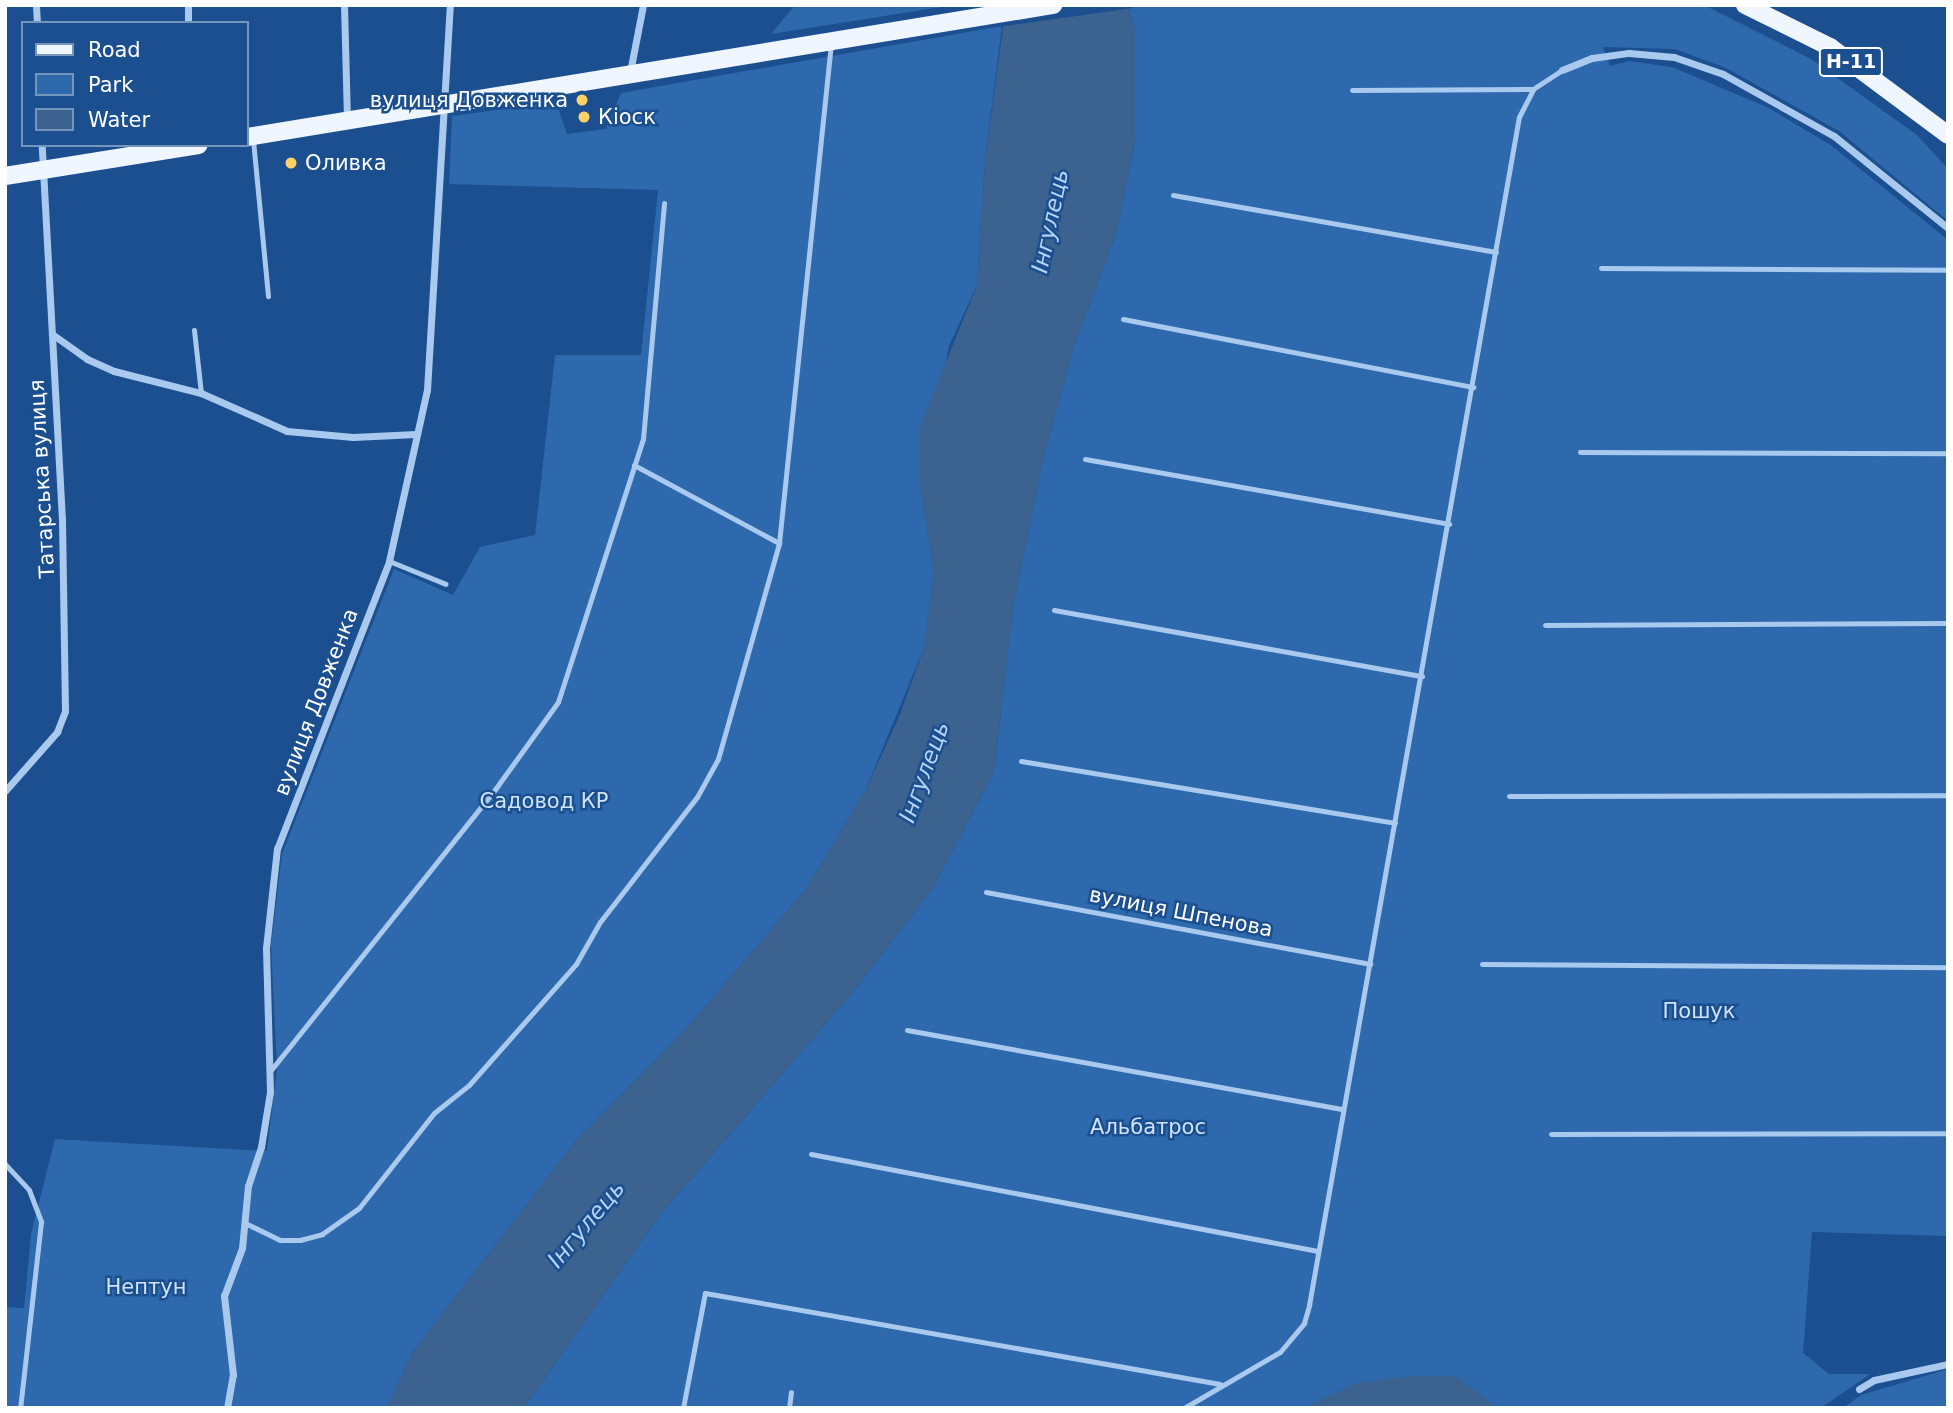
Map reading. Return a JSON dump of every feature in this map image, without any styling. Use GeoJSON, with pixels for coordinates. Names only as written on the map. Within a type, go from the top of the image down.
{"type":"FeatureCollection","features":[{"type":"Feature","properties":{"kind":"main road"},"geometry":{"type":"LineString","coordinates":[[250,137],[1053,5]]}},
{"type":"Feature","properties":{"kind":"main road","name":"Н-11"},"geometry":{"type":"LineString","coordinates":[[1745,5],[1830,47],[1948,135]]}},
{"type":"Feature","properties":{"kind":"main road"},"geometry":{"type":"LineString","coordinates":[[5,176],[187,147]]}},
{"type":"Feature","properties":{"kind":"street"},"geometry":{"type":"LineString","coordinates":[[344,5],[347,122]]}},
{"type":"Feature","properties":{"kind":"street","name":"вулиця Довженка"},"geometry":{"type":"LineString","coordinates":[[227,1408],[233,1375],[224,1296],[242,1248],[271,1070],[266,948],[277,849],[389,561],[416,434],[433,344],[450,5]]}},
{"type":"Feature","properties":{"kind":"street"},"geometry":{"type":"LineString","coordinates":[[629,76],[643,5]]}},
{"type":"Feature","properties":{"kind":"street"},"geometry":{"type":"LineString","coordinates":[[1562,70],[1592,58],[1629,53],[1674,57],[1723,74],[1834,136],[1948,228]]}},
{"type":"Feature","properties":{"kind":"street","name":"Татарська вулиця"},"geometry":{"type":"LineString","coordinates":[[5,791],[57,732],[65,711],[62,520],[42,147]]}},
{"type":"Feature","properties":{"kind":"street"},"geometry":{"type":"LineString","coordinates":[[52,334],[87,359],[114,371],[201,393],[287,431],[354,437],[416,434]]}},
{"type":"Feature","properties":{"kind":"street"},"geometry":{"type":"LineString","coordinates":[[1859,1389],[1874,1380],[1948,1364]]}},
{"type":"Feature","properties":{"kind":"lane"},"geometry":{"type":"LineString","coordinates":[[245,1223],[280,1240],[300,1240],[322,1234],[359,1208],[434,1114],[469,1085],[576,964],[600,922],[698,797],[718,759],[779,543],[831,41]]}},
{"type":"Feature","properties":{"kind":"lane"},"geometry":{"type":"LineString","coordinates":[[1184,1408],[1220,1384],[1280,1352],[1295,1336],[1309,1305],[1450,524],[1518,117],[1533,89],[1562,70]]}},
{"type":"Feature","properties":{"kind":"lane"},"geometry":{"type":"LineString","coordinates":[[1352,90],[1533,89]]}},
{"type":"Feature","properties":{"kind":"lane"},"geometry":{"type":"LineString","coordinates":[[250,137],[268,296]]}},
{"type":"Feature","properties":{"kind":"lane"},"geometry":{"type":"LineString","coordinates":[[1172,195],[1496,252]]}},
{"type":"Feature","properties":{"kind":"lane"},"geometry":{"type":"LineString","coordinates":[[271,1070],[496,789],[558,702],[643,439],[664,203]]}},
{"type":"Feature","properties":{"kind":"lane"},"geometry":{"type":"LineString","coordinates":[[1601,268],[1948,270]]}},
{"type":"Feature","properties":{"kind":"lane"},"geometry":{"type":"LineString","coordinates":[[1123,319],[1473,387]]}},
{"type":"Feature","properties":{"kind":"lane"},"geometry":{"type":"LineString","coordinates":[[194,330],[201,393]]}},
{"type":"Feature","properties":{"kind":"lane"},"geometry":{"type":"LineString","coordinates":[[1580,452],[1948,453]]}},
{"type":"Feature","properties":{"kind":"lane"},"geometry":{"type":"LineString","coordinates":[[1085,459],[1450,524]]}},
{"type":"Feature","properties":{"kind":"lane"},"geometry":{"type":"LineString","coordinates":[[634,465],[779,543]]}},
{"type":"Feature","properties":{"kind":"lane"},"geometry":{"type":"LineString","coordinates":[[389,561],[446,584]]}},
{"type":"Feature","properties":{"kind":"lane"},"geometry":{"type":"LineString","coordinates":[[1054,610],[1422,676]]}},
{"type":"Feature","properties":{"kind":"lane"},"geometry":{"type":"LineString","coordinates":[[1545,625],[1948,622]]}},
{"type":"Feature","properties":{"kind":"lane"},"geometry":{"type":"LineString","coordinates":[[1021,761],[1395,823]]}},
{"type":"Feature","properties":{"kind":"lane"},"geometry":{"type":"LineString","coordinates":[[1509,796],[1948,795]]}},
{"type":"Feature","properties":{"kind":"lane","name":"вулиця Шпенова"},"geometry":{"type":"LineString","coordinates":[[986,892],[1370,964]]}},
{"type":"Feature","properties":{"kind":"lane"},"geometry":{"type":"LineString","coordinates":[[1482,964],[1948,967]]}},
{"type":"Feature","properties":{"kind":"lane"},"geometry":{"type":"LineString","coordinates":[[906,1030],[1343,1109]]}},
{"type":"Feature","properties":{"kind":"lane"},"geometry":{"type":"LineString","coordinates":[[1551,1134],[1948,1133]]}},
{"type":"Feature","properties":{"kind":"lane"},"geometry":{"type":"LineString","coordinates":[[811,1154],[1318,1251]]}},
{"type":"Feature","properties":{"kind":"lane"},"geometry":{"type":"LineString","coordinates":[[5,1164],[29,1190],[41,1222],[20,1408]]}},
{"type":"Feature","properties":{"kind":"lane"},"geometry":{"type":"LineString","coordinates":[[683,1408],[705,1293],[1220,1384]]}},
{"type":"Feature","properties":{"kind":"lane"},"geometry":{"type":"LineString","coordinates":[[789,1408],[791,1392]]}},
{"type":"Feature","properties":{"kind":"green space"},"geometry":{"type":"Polygon","coordinates":[[[795,5],[954,5],[771,34],[795,5]]]}},
{"type":"Feature","properties":{"kind":"green space"},"geometry":{"type":"Polygon","coordinates":[[[1151,5],[1704,5],[1811,59],[1917,135],[1948,169],[1948,221],[1839,131],[1726,68],[1675,49],[1603,47],[1610,66],[1629,61],[1672,67],[1769,108],[1832,146],[1948,240],[1948,1236],[1812,1232],[1803,1353],[1829,1374],[1870,1374],[1821,1408],[524,1408],[660,1215],[850,996],[933,888],[994,772],[1013,608],[1043,460],[1074,346],[1116,234],[1135,140],[1135,30],[1129,8],[1151,5]]]}},
{"type":"Feature","properties":{"kind":"green space","name":"Садовод КР"},"geometry":{"type":"Polygon","coordinates":[[[1002,26],[985,161],[977,285],[949,346],[920,483],[934,572],[924,648],[865,791],[806,889],[685,1030],[578,1138],[412,1353],[387,1408],[5,1408],[5,1307],[24,1308],[31,1234],[55,1139],[267,1151],[277,1069],[271,945],[282,854],[394,569],[453,595],[480,547],[535,535],[555,355],[641,355],[658,190],[449,184],[452,116],[556,102],[567,134],[606,129],[621,93],[1002,26]]]}},
{"type":"Feature","properties":{"kind":"green space"},"geometry":{"type":"Polygon","coordinates":[[[1948,1369],[1948,1408],[1843,1408],[1861,1395],[1948,1369]]]}},
{"type":"Feature","properties":{"kind":"water","name":"Інгулець"},"geometry":{"type":"Polygon","coordinates":[[[1006,5],[1128,5],[1135,30],[1135,139],[1116,234],[1074,346],[1043,460],[1013,608],[994,772],[933,888],[850,996],[660,1215],[524,1408],[387,1408],[412,1353],[578,1138],[685,1030],[806,889],[865,791],[899,717],[924,648],[934,572],[920,483],[920,427],[977,285],[985,161],[1006,5]]]}},
{"type":"Feature","properties":{"kind":"water"},"geometry":{"type":"Polygon","coordinates":[[[1413,1376],[1455,1376],[1498,1408],[1305,1408],[1354,1384],[1413,1376]]]}},
{"type":"Feature","properties":{"kind":"pier"},"geometry":{"type":"Polygon","coordinates":[[[1003,5],[1132,5],[1133,8],[998,27],[1003,5]]]}},
{"type":"Feature","properties":{"kind":"place","name":"вулиця Довженка"},"geometry":{"type":"Point","coordinates":[582,100]}},
{"type":"Feature","properties":{"kind":"place","name":"Кіоск"},"geometry":{"type":"Point","coordinates":[584,117]}},
{"type":"Feature","properties":{"kind":"place","name":"Оливка"},"geometry":{"type":"Point","coordinates":[291,163]}},
{"type":"Feature","properties":{"kind":"park label","name":"Пошук"},"geometry":{"type":"Point","coordinates":[1699,1011]}},
{"type":"Feature","properties":{"kind":"park label","name":"Альбатрос"},"geometry":{"type":"Point","coordinates":[1148,1127]}},
{"type":"Feature","properties":{"kind":"park label","name":"Нептун"},"geometry":{"type":"Point","coordinates":[146,1287]}}]}
